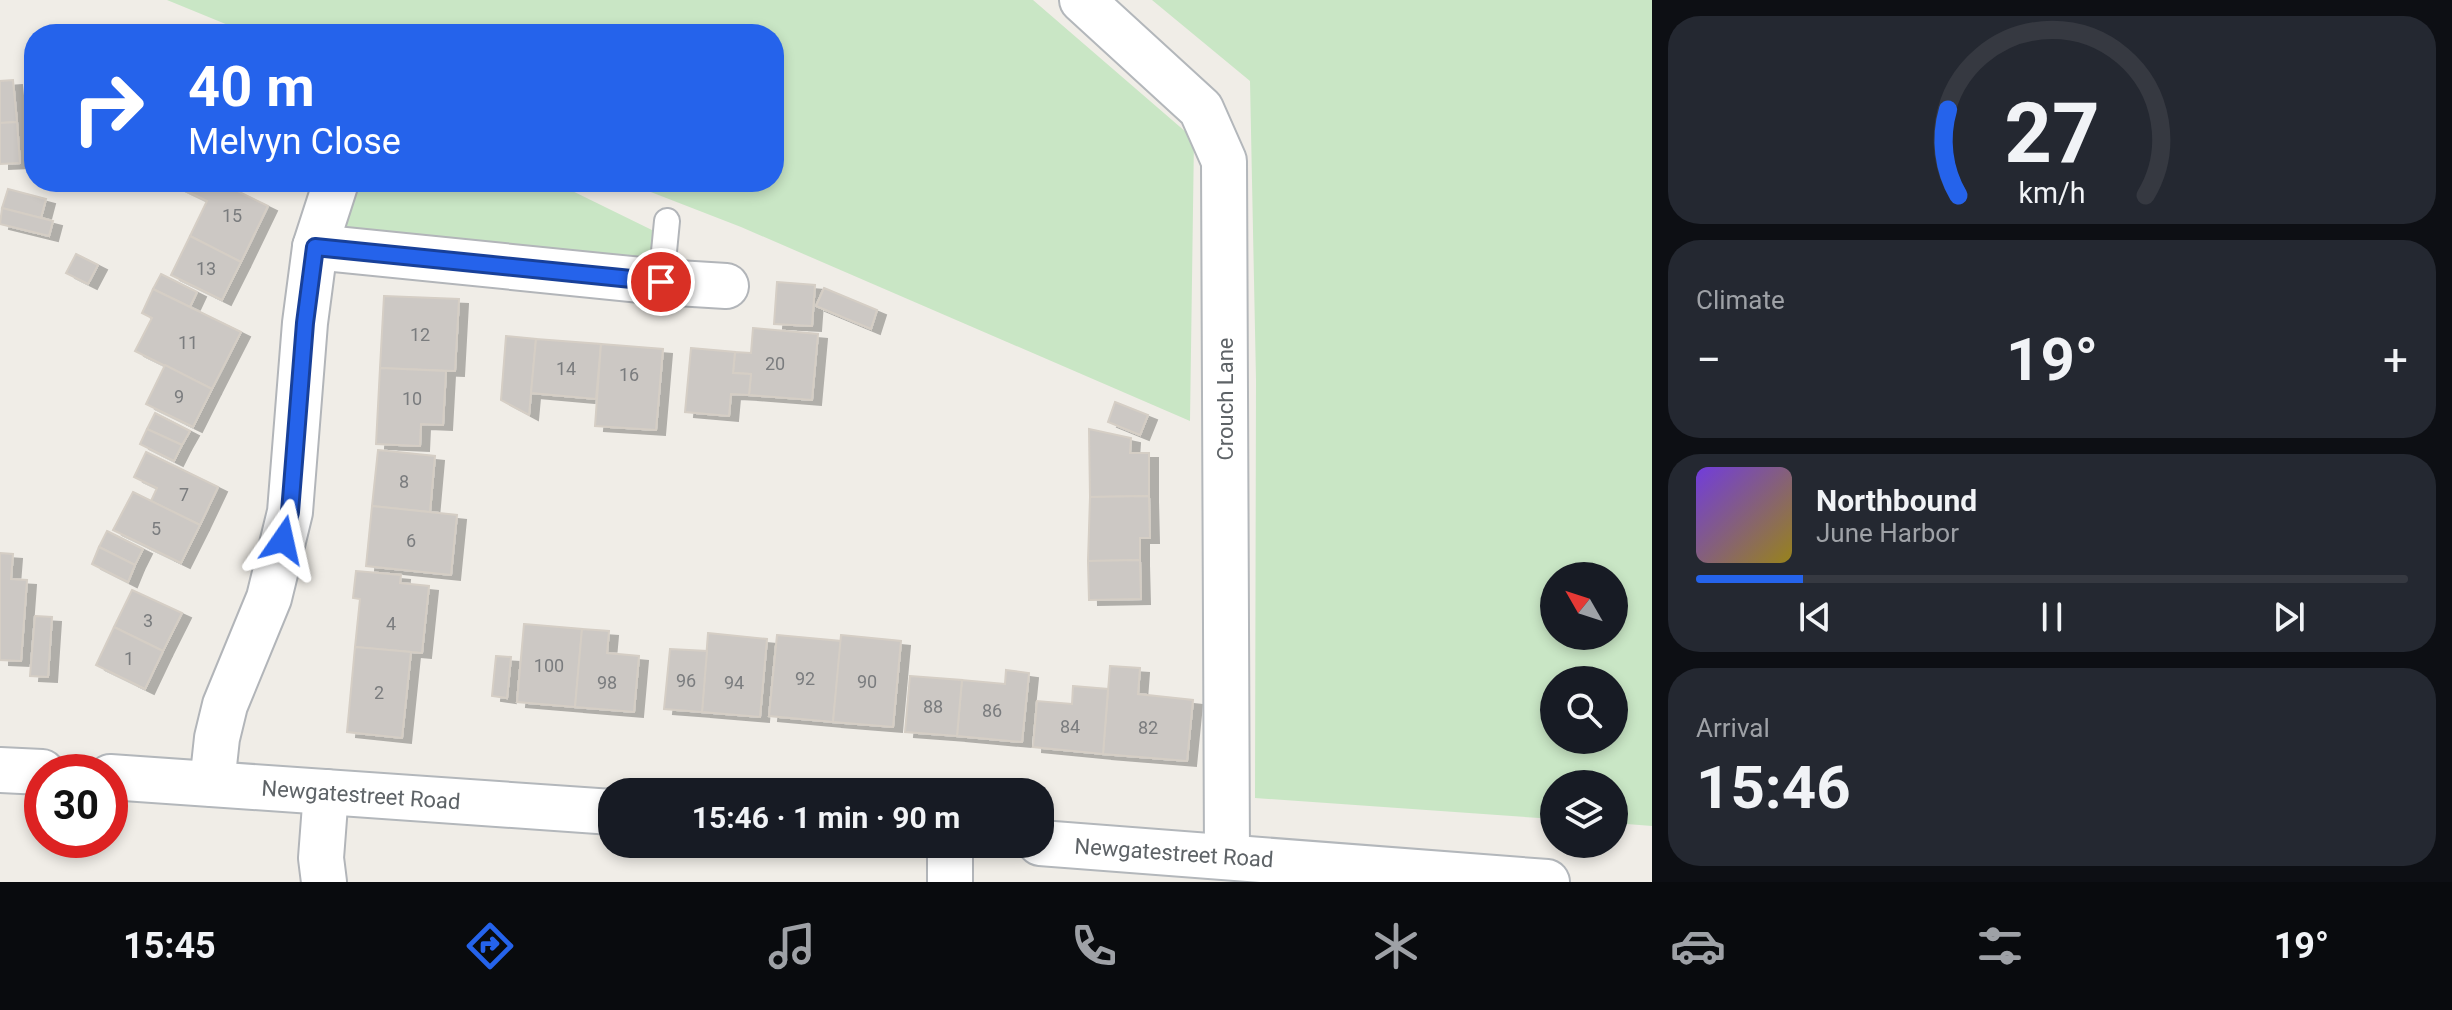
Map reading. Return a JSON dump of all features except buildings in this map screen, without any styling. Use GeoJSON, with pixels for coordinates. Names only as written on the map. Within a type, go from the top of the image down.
{"type":"FeatureCollection","features":[{"type":"Feature","properties":{"kind":"street","name":"Crouch Lane"},"geometry":{"type":"LineString","coordinates":[[1082,0],[1201,109],[1224,161],[1245,865]]}},
{"type":"Feature","properties":{"kind":"street"},"geometry":{"type":"LineString","coordinates":[[212,784],[217,738],[225,705],[269,598],[290,512],[305,323],[315,247],[333,192]]}},
{"type":"Feature","properties":{"kind":"street"},"geometry":{"type":"LineString","coordinates":[[315,247],[726,286]]}},
{"type":"Feature","properties":{"kind":"street"},"geometry":{"type":"LineString","coordinates":[[0,770],[24,771]]}},
{"type":"Feature","properties":{"kind":"street","name":"Newgatestreet Road"},"geometry":{"type":"LineString","coordinates":[[128,778],[598,811]]}},
{"type":"Feature","properties":{"kind":"street"},"geometry":{"type":"LineString","coordinates":[[324,882],[321,858],[326,792]]}},
{"type":"Feature","properties":{"kind":"street","name":"Newgatestreet Road"},"geometry":{"type":"LineString","coordinates":[[1054,845],[1245,865],[1547,882]]}},
{"type":"Feature","properties":{"kind":"street"},"geometry":{"type":"LineString","coordinates":[[950,858],[950,882]]}},
{"type":"Feature","properties":{"kind":"lane"},"geometry":{"type":"LineString","coordinates":[[661,282],[667,221]]}},
{"type":"Feature","properties":{"kind":"green space"},"geometry":{"type":"Polygon","coordinates":[[[167,0],[1033,0],[1194,139],[1190,421],[741,227],[651,192],[784,192],[784,24],[226,24],[167,0]]]}},
{"type":"Feature","properties":{"kind":"green space"},"geometry":{"type":"Polygon","coordinates":[[[1152,0],[1652,0],[1652,826],[1628,824],[1628,770],[1540,770],[1540,818],[1255,798],[1256,380],[1250,81],[1152,0]]]}},
{"type":"Feature","properties":{"kind":"green space"},"geometry":{"type":"Polygon","coordinates":[[[353,192],[574,192],[656,232],[654,248],[644,260],[347,233],[342,226],[353,192]]]}},
{"type":"Feature","properties":{"kind":"route"},"geometry":{"type":"LineString","coordinates":[[283,540],[290,512],[305,323],[315,247],[661,282]]}}]}
